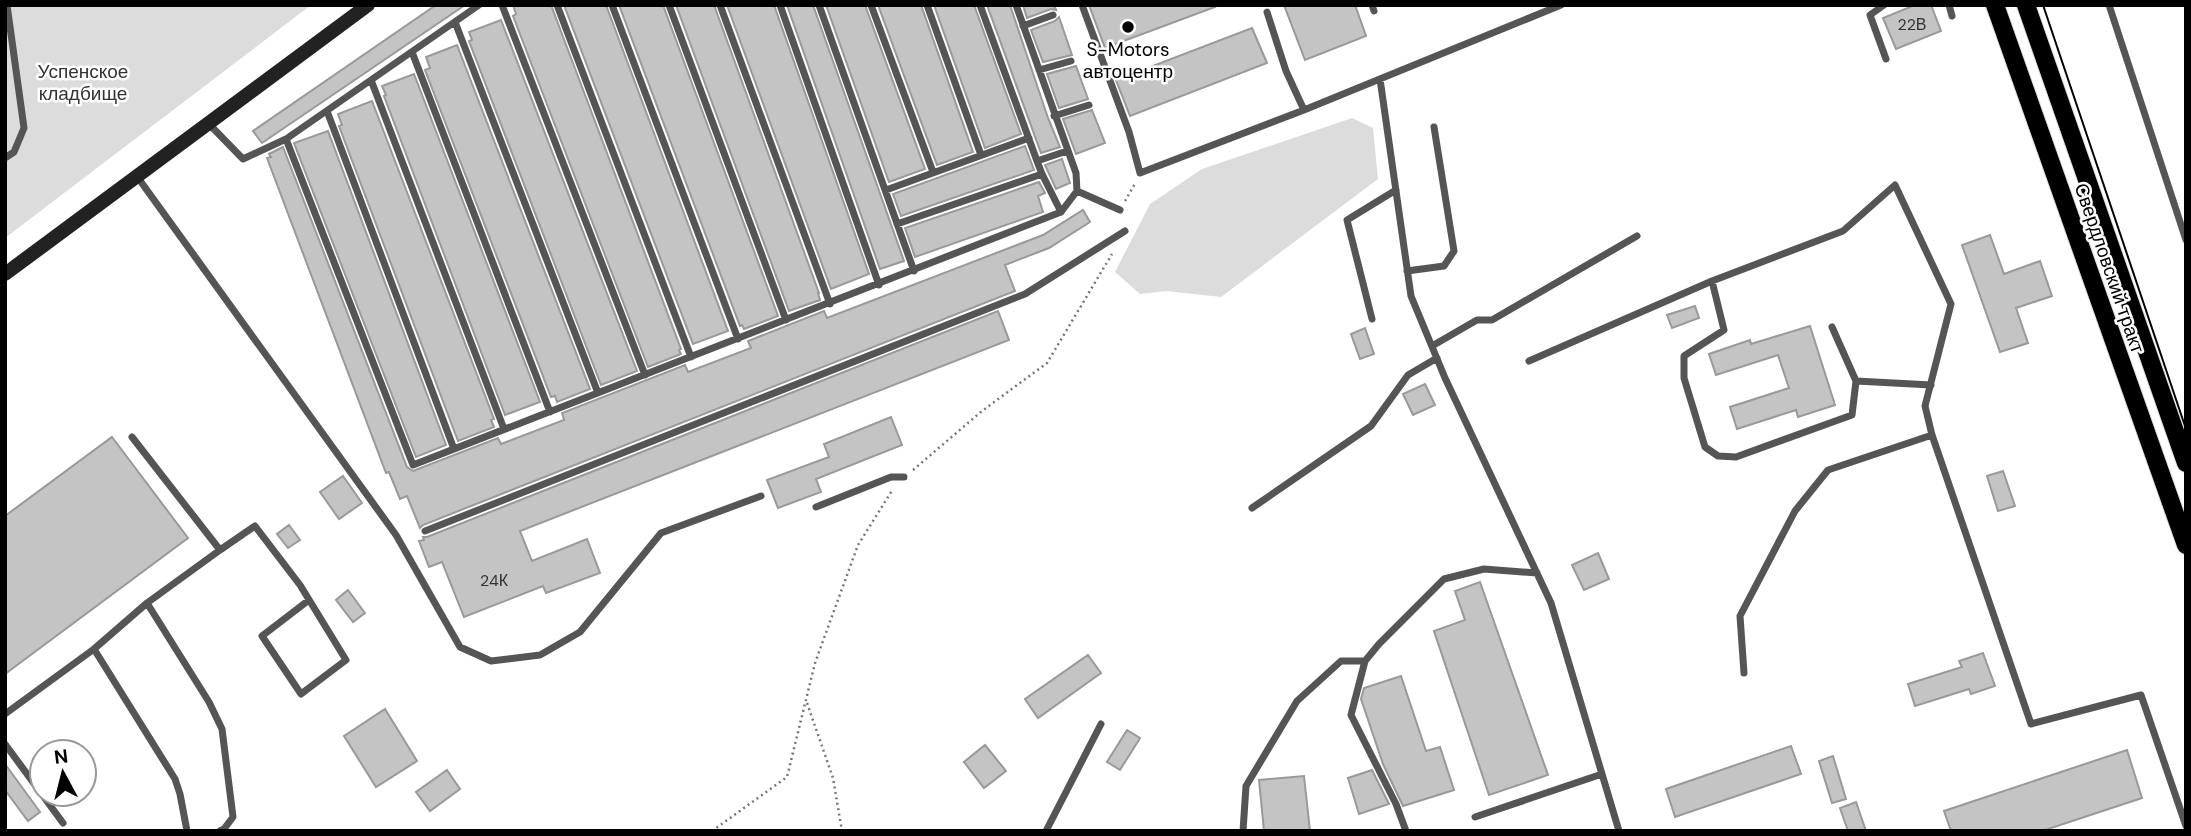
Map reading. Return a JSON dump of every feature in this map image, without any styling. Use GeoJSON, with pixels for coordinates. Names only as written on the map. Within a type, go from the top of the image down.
{"type":"FeatureCollection","features":[{"type":"Feature","properties":{"kind":"main road"},"geometry":{"type":"LineString","coordinates":[[5,274],[368,5]]}},
{"type":"Feature","properties":{"kind":"main road","name":"Свердловский тракт"},"geometry":{"type":"LineString","coordinates":[[1995,5],[2186,545]]}},
{"type":"Feature","properties":{"kind":"main road","name":"Свердловский тракт"},"geometry":{"type":"LineString","coordinates":[[2026,5],[2186,463]]}},
{"type":"Feature","properties":{"kind":"lane"},"geometry":{"type":"LineString","coordinates":[[5,158],[15,152],[24,128],[7,5]]}},
{"type":"Feature","properties":{"kind":"lane"},"geometry":{"type":"LineString","coordinates":[[208,123],[243,159],[286,139],[480,5]]}},
{"type":"Feature","properties":{"kind":"lane"},"geometry":{"type":"LineString","coordinates":[[502,5],[645,375]]}},
{"type":"Feature","properties":{"kind":"lane"},"geometry":{"type":"LineString","coordinates":[[557,5],[691,357]]}},
{"type":"Feature","properties":{"kind":"lane"},"geometry":{"type":"LineString","coordinates":[[612,5],[738,339]]}},
{"type":"Feature","properties":{"kind":"lane"},"geometry":{"type":"LineString","coordinates":[[669,5],[786,320]]}},
{"type":"Feature","properties":{"kind":"lane"},"geometry":{"type":"LineString","coordinates":[[720,5],[830,304]]}},
{"type":"Feature","properties":{"kind":"lane"},"geometry":{"type":"LineString","coordinates":[[780,5],[879,285]]}},
{"type":"Feature","properties":{"kind":"lane"},"geometry":{"type":"LineString","coordinates":[[819,5],[914,271]]}},
{"type":"Feature","properties":{"kind":"lane"},"geometry":{"type":"LineString","coordinates":[[871,5],[933,172]]}},
{"type":"Feature","properties":{"kind":"lane"},"geometry":{"type":"LineString","coordinates":[[927,5],[981,155]]}},
{"type":"Feature","properties":{"kind":"lane"},"geometry":{"type":"LineString","coordinates":[[980,5],[1042,174],[1061,212]]}},
{"type":"Feature","properties":{"kind":"lane"},"geometry":{"type":"LineString","coordinates":[[286,139],[413,465],[1061,212],[1077,191],[1076,173],[1016,5]]}},
{"type":"Feature","properties":{"kind":"lane"},"geometry":{"type":"LineString","coordinates":[[1082,5],[1129,132],[1140,173],[1304,110],[1561,5]]}},
{"type":"Feature","properties":{"kind":"lane"},"geometry":{"type":"LineString","coordinates":[[1884,5],[1870,15],[1886,59]]}},
{"type":"Feature","properties":{"kind":"lane"},"geometry":{"type":"LineString","coordinates":[[1949,5],[1952,16]]}},
{"type":"Feature","properties":{"kind":"lane"},"geometry":{"type":"LineString","coordinates":[[2109,5],[2186,240]]}},
{"type":"Feature","properties":{"kind":"lane"},"geometry":{"type":"LineString","coordinates":[[1267,12],[1286,71],[1304,110]]}},
{"type":"Feature","properties":{"kind":"lane"},"geometry":{"type":"LineString","coordinates":[[1023,26],[1053,15]]}},
{"type":"Feature","properties":{"kind":"lane"},"geometry":{"type":"LineString","coordinates":[[455,22],[598,393]]}},
{"type":"Feature","properties":{"kind":"lane"},"geometry":{"type":"LineString","coordinates":[[412,52],[550,412]]}},
{"type":"Feature","properties":{"kind":"lane"},"geometry":{"type":"LineString","coordinates":[[1039,70],[1071,61]]}},
{"type":"Feature","properties":{"kind":"lane"},"geometry":{"type":"LineString","coordinates":[[1380,79],[1411,296],[1456,401],[1551,603],[1619,831]]}},
{"type":"Feature","properties":{"kind":"lane"},"geometry":{"type":"LineString","coordinates":[[371,80],[505,429]]}},
{"type":"Feature","properties":{"kind":"lane"},"geometry":{"type":"LineString","coordinates":[[1054,116],[1088,105]]}},
{"type":"Feature","properties":{"kind":"lane"},"geometry":{"type":"LineString","coordinates":[[327,111],[454,449]]}},
{"type":"Feature","properties":{"kind":"lane"},"geometry":{"type":"LineString","coordinates":[[1407,271],[1444,266],[1454,251],[1434,127]]}},
{"type":"Feature","properties":{"kind":"lane"},"geometry":{"type":"LineString","coordinates":[[886,190],[1029,138]]}},
{"type":"Feature","properties":{"kind":"lane"},"geometry":{"type":"LineString","coordinates":[[1037,161],[1067,151]]}},
{"type":"Feature","properties":{"kind":"lane"},"geometry":{"type":"LineString","coordinates":[[897,224],[1042,174]]}},
{"type":"Feature","properties":{"kind":"lane"},"geometry":{"type":"LineString","coordinates":[[136,175],[396,535],[460,647],[491,661],[540,654],[580,632],[661,533],[761,496]]}},
{"type":"Feature","properties":{"kind":"lane"},"geometry":{"type":"LineString","coordinates":[[1528,361],[1712,281],[1843,231],[1895,185],[1951,304],[1925,406],[1931,435],[2031,724],[2141,695],[2186,826]]}},
{"type":"Feature","properties":{"kind":"lane"},"geometry":{"type":"LineString","coordinates":[[1372,319],[1347,219],[1396,190]]}},
{"type":"Feature","properties":{"kind":"lane"},"geometry":{"type":"LineString","coordinates":[[1077,191],[1120,210]]}},
{"type":"Feature","properties":{"kind":"lane"},"geometry":{"type":"LineString","coordinates":[[425,531],[1025,294],[1125,231]]}},
{"type":"Feature","properties":{"kind":"lane"},"geometry":{"type":"LineString","coordinates":[[1432,346],[1477,320],[1492,320],[1637,236]]}},
{"type":"Feature","properties":{"kind":"lane"},"geometry":{"type":"LineString","coordinates":[[1712,281],[1724,330],[1684,356],[1684,378],[1704,447],[1718,456],[1736,457],[1852,415],[1857,381],[1832,327]]}},
{"type":"Feature","properties":{"kind":"lane"},"geometry":{"type":"LineString","coordinates":[[1252,508],[1371,426],[1408,375],[1437,358]]}},
{"type":"Feature","properties":{"kind":"lane"},"geometry":{"type":"LineString","coordinates":[[1857,381],[1931,385]]}},
{"type":"Feature","properties":{"kind":"lane"},"geometry":{"type":"LineString","coordinates":[[1744,673],[1740,617],[1795,511],[1828,470],[1931,435]]}},
{"type":"Feature","properties":{"kind":"lane"},"geometry":{"type":"LineString","coordinates":[[132,437],[220,550]]}},
{"type":"Feature","properties":{"kind":"lane"},"geometry":{"type":"LineString","coordinates":[[816,507],[891,477],[904,477]]}},
{"type":"Feature","properties":{"kind":"lane"},"geometry":{"type":"LineString","coordinates":[[5,714],[93,649],[147,603],[255,526],[300,585],[346,660],[301,694],[261,636],[309,600]]}},
{"type":"Feature","properties":{"kind":"lane"},"geometry":{"type":"LineString","coordinates":[[1406,831],[1396,804],[1350,715],[1364,661],[1444,579],[1484,569],[1537,573]]}},
{"type":"Feature","properties":{"kind":"lane"},"geometry":{"type":"LineString","coordinates":[[147,603],[209,702],[222,729],[233,817],[220,831]]}},
{"type":"Feature","properties":{"kind":"lane"},"geometry":{"type":"LineString","coordinates":[[93,649],[175,779],[187,831]]}},
{"type":"Feature","properties":{"kind":"lane"},"geometry":{"type":"LineString","coordinates":[[1243,831],[1245,786],[1297,701],[1340,661],[1364,661]]}},
{"type":"Feature","properties":{"kind":"lane"},"geometry":{"type":"LineString","coordinates":[[1046,831],[1101,724]]}},
{"type":"Feature","properties":{"kind":"lane"},"geometry":{"type":"LineString","coordinates":[[5,744],[63,823]]}},
{"type":"Feature","properties":{"kind":"lane"},"geometry":{"type":"LineString","coordinates":[[1475,817],[1602,774]]}},
{"type":"Feature","properties":{"kind":"path"},"geometry":{"type":"LineString","coordinates":[[1120,210],[1140,173]]}},
{"type":"Feature","properties":{"kind":"path"},"geometry":{"type":"LineString","coordinates":[[712,831],[787,777],[816,663],[858,545],[889,494],[904,477],[982,411],[1047,363],[1111,255]]}},
{"type":"Feature","properties":{"kind":"path"},"geometry":{"type":"LineString","coordinates":[[807,703],[833,778],[842,831]]}},
{"type":"Feature","properties":{"kind":"green space","name":"Успенское кладбище"},"geometry":{"type":"Polygon","coordinates":[[[5,5],[311,5],[5,238],[5,5]]]}},
{"type":"Feature","properties":{"kind":"green space"},"geometry":{"type":"Polygon","coordinates":[[[1352,118],[1373,128],[1378,179],[1221,297],[1166,291],[1140,294],[1115,272],[1150,204],[1202,169],[1352,118]]]}},
{"type":"Feature","properties":{"kind":"building"},"geometry":{"type":"Polygon","coordinates":[[[436,5],[465,5],[262,143],[253,131],[436,5]]]}},
{"type":"Feature","properties":{"kind":"building"},"geometry":{"type":"Polygon","coordinates":[[[513,5],[551,5],[681,354],[648,367],[513,16],[516,14],[513,5]]]}},
{"type":"Feature","properties":{"kind":"building"},"geometry":{"type":"Polygon","coordinates":[[[564,5],[606,5],[728,331],[693,344],[564,5]]]}},
{"type":"Feature","properties":{"kind":"building"},"geometry":{"type":"Polygon","coordinates":[[[619,5],[663,5],[778,316],[744,329],[740,326],[619,5]]]}},
{"type":"Feature","properties":{"kind":"building"},"geometry":{"type":"Polygon","coordinates":[[[676,5],[714,5],[820,300],[789,311],[676,5]]]}},
{"type":"Feature","properties":{"kind":"building"},"geometry":{"type":"Polygon","coordinates":[[[727,5],[774,5],[869,274],[831,289],[727,5]]]}},
{"type":"Feature","properties":{"kind":"building"},"geometry":{"type":"Polygon","coordinates":[[[787,5],[813,5],[904,261],[880,269],[787,5]]]}},
{"type":"Feature","properties":{"kind":"building"},"geometry":{"type":"Polygon","coordinates":[[[826,5],[865,5],[925,169],[889,182],[826,5]]]}},
{"type":"Feature","properties":{"kind":"building"},"geometry":{"type":"Polygon","coordinates":[[[878,5],[921,5],[973,152],[937,165],[878,5]]]}},
{"type":"Feature","properties":{"kind":"building"},"geometry":{"type":"Polygon","coordinates":[[[934,5],[974,5],[1021,134],[985,148],[934,5]]]}},
{"type":"Feature","properties":{"kind":"building"},"geometry":{"type":"Polygon","coordinates":[[[987,5],[1010,5],[1060,147],[1041,153],[987,5]]]}},
{"type":"Feature","properties":{"kind":"building"},"geometry":{"type":"Polygon","coordinates":[[[1023,5],[1054,5],[1056,10],[1051,9],[1027,18],[1023,5]]]}},
{"type":"Feature","properties":{"kind":"building","name":"S-Motors автоцентр"},"geometry":{"type":"Polygon","coordinates":[[[1089,5],[1214,5],[1215,7],[1105,48],[1089,5]]]}},
{"type":"Feature","properties":{"kind":"building"},"geometry":{"type":"Polygon","coordinates":[[[1284,5],[1355,5],[1366,36],[1305,60],[1284,5]]]}},
{"type":"Feature","properties":{"kind":"building"},"geometry":{"type":"Polygon","coordinates":[[[1915,5],[1931,5],[1941,31],[1896,49],[1883,18],[1915,5]]]}},
{"type":"Feature","properties":{"kind":"building"},"geometry":{"type":"Polygon","coordinates":[[[1059,17],[1072,55],[1043,62],[1031,30],[1059,17]]]}},
{"type":"Feature","properties":{"kind":"building"},"geometry":{"type":"Polygon","coordinates":[[[501,20],[637,371],[601,385],[469,41],[472,40],[469,32],[501,20]]]}},
{"type":"Feature","properties":{"kind":"building"},"geometry":{"type":"Polygon","coordinates":[[[1252,28],[1267,63],[1130,116],[1116,80],[1252,28]]]}},
{"type":"Feature","properties":{"kind":"building"},"geometry":{"type":"Polygon","coordinates":[[[457,45],[590,389],[557,402],[555,396],[551,397],[425,70],[430,68],[426,57],[457,45]]]}},
{"type":"Feature","properties":{"kind":"building"},"geometry":{"type":"Polygon","coordinates":[[[1076,66],[1088,99],[1059,108],[1047,74],[1076,66]]]}},
{"type":"Feature","properties":{"kind":"building"},"geometry":{"type":"Polygon","coordinates":[[[414,74],[540,402],[505,415],[384,96],[386,95],[382,86],[414,74]]]}},
{"type":"Feature","properties":{"kind":"building"},"geometry":{"type":"Polygon","coordinates":[[[372,101],[494,419],[491,420],[494,427],[458,441],[339,126],[342,125],[338,114],[372,101]]]}},
{"type":"Feature","properties":{"kind":"building"},"geometry":{"type":"Polygon","coordinates":[[[1092,110],[1105,143],[1076,154],[1063,119],[1092,110]]]}},
{"type":"Feature","properties":{"kind":"building"},"geometry":{"type":"Polygon","coordinates":[[[328,131],[446,445],[416,457],[294,143],[328,131]]]}},
{"type":"Feature","properties":{"kind":"building"},"geometry":{"type":"Polygon","coordinates":[[[1025,146],[1034,170],[901,216],[893,194],[1025,146]]]}},
{"type":"Feature","properties":{"kind":"building"},"geometry":{"type":"Polygon","coordinates":[[[283,147],[407,467],[413,471],[498,438],[501,444],[564,420],[562,413],[685,365],[688,372],[751,348],[748,341],[824,311],[827,318],[1043,235],[1083,210],[1090,222],[1049,248],[1005,265],[1015,291],[420,528],[407,496],[400,499],[389,472],[386,473],[267,158],[271,157],[269,154],[283,147]]]}},
{"type":"Feature","properties":{"kind":"building"},"geometry":{"type":"Polygon","coordinates":[[[1062,159],[1070,183],[1056,189],[1045,165],[1062,159]]]}},
{"type":"Feature","properties":{"kind":"building"},"geometry":{"type":"Polygon","coordinates":[[[1039,182],[1045,193],[1038,196],[1043,212],[915,257],[905,228],[1039,182]]]}},
{"type":"Feature","properties":{"kind":"building"},"geometry":{"type":"Polygon","coordinates":[[[1990,235],[2004,274],[2040,261],[2052,296],[2016,308],[2028,343],[2000,352],[1962,245],[1990,235]]]}},
{"type":"Feature","properties":{"kind":"building"},"geometry":{"type":"Polygon","coordinates":[[[1695,306],[1699,318],[1672,328],[1667,315],[1695,306]]]}},
{"type":"Feature","properties":{"kind":"building"},"geometry":{"type":"Polygon","coordinates":[[[998,311],[1009,340],[520,531],[532,561],[587,539],[600,573],[546,593],[543,586],[464,617],[442,562],[429,567],[419,541],[424,540],[423,537],[998,311]]]}},
{"type":"Feature","properties":{"kind":"building"},"geometry":{"type":"Polygon","coordinates":[[[1810,326],[1835,405],[1798,417],[1796,410],[1737,429],[1730,407],[1789,388],[1778,355],[1716,375],[1709,354],[1750,340],[1751,344],[1810,326]]]}},
{"type":"Feature","properties":{"kind":"building"},"geometry":{"type":"Polygon","coordinates":[[[1365,328],[1374,354],[1360,359],[1351,334],[1365,328]]]}},
{"type":"Feature","properties":{"kind":"building"},"geometry":{"type":"Polygon","coordinates":[[[1425,384],[1435,405],[1413,415],[1403,394],[1425,384]]]}},
{"type":"Feature","properties":{"kind":"building"},"geometry":{"type":"Polygon","coordinates":[[[891,417],[902,445],[816,479],[821,492],[778,508],[767,480],[829,457],[824,444],[891,417]]]}},
{"type":"Feature","properties":{"kind":"building"},"geometry":{"type":"Polygon","coordinates":[[[112,437],[188,538],[5,674],[5,516],[112,437]]]}},
{"type":"Feature","properties":{"kind":"building"},"geometry":{"type":"Polygon","coordinates":[[[2003,471],[2015,506],[1998,511],[1987,476],[2003,471]]]}},
{"type":"Feature","properties":{"kind":"building"},"geometry":{"type":"Polygon","coordinates":[[[343,476],[362,503],[339,519],[320,492],[343,476]]]}},
{"type":"Feature","properties":{"kind":"building"},"geometry":{"type":"Polygon","coordinates":[[[289,525],[300,540],[288,548],[277,534],[289,525]]]}},
{"type":"Feature","properties":{"kind":"building"},"geometry":{"type":"Polygon","coordinates":[[[1598,553],[1609,579],[1584,590],[1572,565],[1598,553]]]}},
{"type":"Feature","properties":{"kind":"building"},"geometry":{"type":"Polygon","coordinates":[[[1480,582],[1548,775],[1489,795],[1434,631],[1465,620],[1455,591],[1480,582]]]}},
{"type":"Feature","properties":{"kind":"building"},"geometry":{"type":"Polygon","coordinates":[[[348,590],[365,613],[353,622],[336,600],[348,590]]]}},
{"type":"Feature","properties":{"kind":"building"},"geometry":{"type":"Polygon","coordinates":[[[1983,653],[1995,686],[1971,694],[1969,689],[1915,706],[1908,684],[1962,667],[1959,661],[1983,653]]]}},
{"type":"Feature","properties":{"kind":"building"},"geometry":{"type":"Polygon","coordinates":[[[1088,655],[1101,673],[1038,718],[1025,699],[1088,655]]]}},
{"type":"Feature","properties":{"kind":"building"},"geometry":{"type":"Polygon","coordinates":[[[1401,676],[1426,751],[1440,747],[1454,790],[1403,806],[1383,764],[1361,699],[1364,688],[1401,676]]]}},
{"type":"Feature","properties":{"kind":"building"},"geometry":{"type":"Polygon","coordinates":[[[385,709],[417,761],[376,787],[344,736],[385,709]]]}},
{"type":"Feature","properties":{"kind":"building"},"geometry":{"type":"Polygon","coordinates":[[[1127,730],[1140,738],[1120,770],[1107,762],[1127,730]]]}},
{"type":"Feature","properties":{"kind":"building"},"geometry":{"type":"Polygon","coordinates":[[[985,745],[1006,771],[984,788],[964,762],[985,745]]]}},
{"type":"Feature","properties":{"kind":"building"},"geometry":{"type":"Polygon","coordinates":[[[1791,746],[1801,774],[1675,817],[1666,789],[1791,746]]]}},
{"type":"Feature","properties":{"kind":"building"},"geometry":{"type":"Polygon","coordinates":[[[2127,750],[2142,798],[2042,831],[1951,831],[1944,811],[2127,750]]]}},
{"type":"Feature","properties":{"kind":"building"},"geometry":{"type":"Polygon","coordinates":[[[1833,756],[1846,799],[1832,803],[1819,761],[1833,756]]]}},
{"type":"Feature","properties":{"kind":"building"},"geometry":{"type":"Polygon","coordinates":[[[5,764],[28,796],[28,808],[37,808],[40,812],[28,821],[5,790],[5,764]]]}},
{"type":"Feature","properties":{"kind":"building"},"geometry":{"type":"Polygon","coordinates":[[[447,770],[460,789],[430,811],[416,792],[447,770]]]}},
{"type":"Feature","properties":{"kind":"building"},"geometry":{"type":"Polygon","coordinates":[[[1372,770],[1389,804],[1359,814],[1348,778],[1372,770]]]}},
{"type":"Feature","properties":{"kind":"building"},"geometry":{"type":"Polygon","coordinates":[[[1304,776],[1310,831],[1264,831],[1259,780],[1304,776]]]}},
{"type":"Feature","properties":{"kind":"building"},"geometry":{"type":"Polygon","coordinates":[[[1856,802],[1866,831],[1848,831],[1840,808],[1856,802]]]}},
{"type":"Feature","properties":{"kind":"tram line"},"geometry":{"type":"LineString","coordinates":[[2043,5],[2186,429]]}},
{"type":"Feature","properties":{"kind":"place","name":"S-Motors автоцентр"},"geometry":{"type":"Point","coordinates":[1128,27]}}]}
